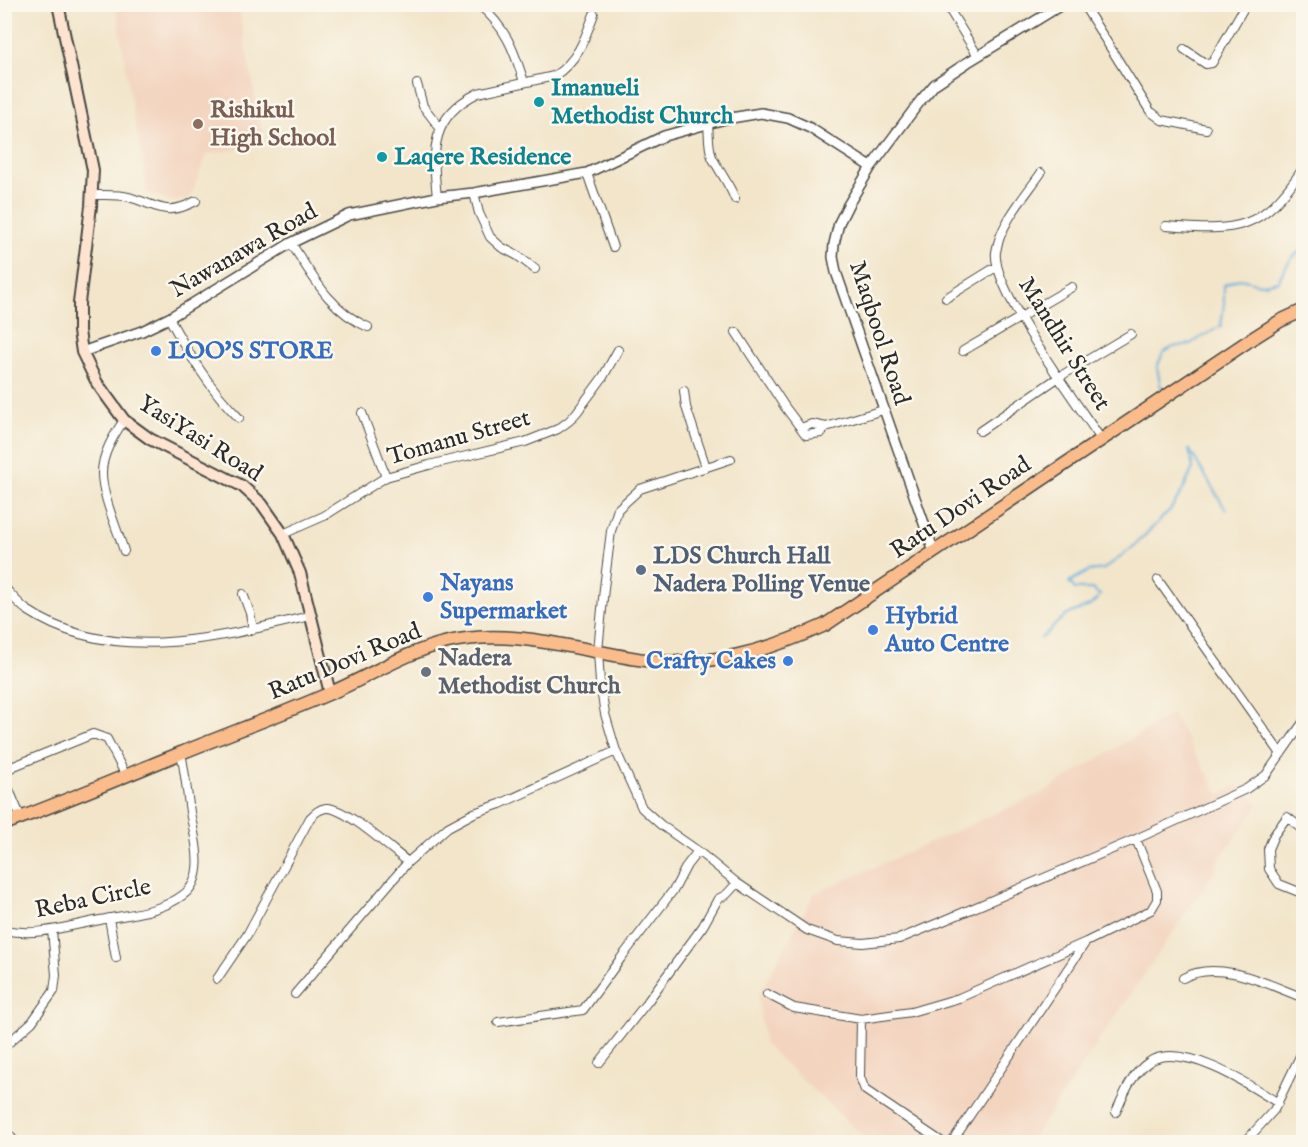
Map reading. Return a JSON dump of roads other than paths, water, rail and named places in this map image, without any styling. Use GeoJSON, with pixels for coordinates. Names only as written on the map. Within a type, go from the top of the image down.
{"type":"FeatureCollection","features":[{"type":"Feature","properties":{"kind":"main road","name":"YasiYasi Road"},"geometry":{"type":"LineString","coordinates":[[58,4],[93,170],[79,303],[82,352],[97,383],[124,420],[150,439],[242,486],[262,504],[283,534],[300,573],[330,693]]}},
{"type":"Feature","properties":{"kind":"main road","name":"Ratu Dovi Road"},"geometry":{"type":"LineString","coordinates":[[4,824],[330,693],[399,658],[450,641],[494,637],[526,639],[646,660],[684,662],[729,658],[792,640],[825,625],[1247,342],[1280,321],[1304,310]]}},
{"type":"Feature","properties":{"kind":"street"},"geometry":{"type":"LineString","coordinates":[[478,4],[495,20],[507,36],[524,82]]}},
{"type":"Feature","properties":{"kind":"street"},"geometry":{"type":"LineString","coordinates":[[946,4],[978,56]]}},
{"type":"Feature","properties":{"kind":"street","name":"Maqbool Road"},"geometry":{"type":"LineString","coordinates":[[934,552],[836,272],[833,257],[834,243],[839,223],[871,167],[935,84],[1063,4]]}},
{"type":"Feature","properties":{"kind":"street"},"geometry":{"type":"LineString","coordinates":[[1083,4],[1155,116],[1162,120],[1206,129]]}},
{"type":"Feature","properties":{"kind":"street"},"geometry":{"type":"LineString","coordinates":[[1185,49],[1206,64],[1212,63],[1246,4]]}},
{"type":"Feature","properties":{"kind":"street"},"geometry":{"type":"LineString","coordinates":[[437,197],[434,151],[440,128],[447,116],[467,98],[489,90],[554,76],[571,64],[594,14]]}},
{"type":"Feature","properties":{"kind":"street"},"geometry":{"type":"LineString","coordinates":[[417,84],[423,105],[440,128]]}},
{"type":"Feature","properties":{"kind":"street","name":"Nawanawa Road"},"geometry":{"type":"LineString","coordinates":[[82,352],[142,331],[169,318],[291,243],[349,215],[380,207],[587,173],[664,136],[744,114],[761,113],[788,118],[810,128],[871,167]]}},
{"type":"Feature","properties":{"kind":"street"},"geometry":{"type":"LineString","coordinates":[[708,123],[712,156],[735,199]]}},
{"type":"Feature","properties":{"kind":"street"},"geometry":{"type":"LineString","coordinates":[[1166,226],[1209,230],[1229,229],[1251,222],[1269,209],[1288,190],[1304,167]]}},
{"type":"Feature","properties":{"kind":"street"},"geometry":{"type":"LineString","coordinates":[[587,173],[613,247]]}},
{"type":"Feature","properties":{"kind":"street","name":"Mandhir Street"},"geometry":{"type":"LineString","coordinates":[[1041,173],[1008,222],[998,242],[995,255],[996,267],[1001,282],[1020,316],[1101,439]]}},
{"type":"Feature","properties":{"kind":"street"},"geometry":{"type":"LineString","coordinates":[[474,193],[479,213],[490,237],[535,269]]}},
{"type":"Feature","properties":{"kind":"street"},"geometry":{"type":"LineString","coordinates":[[92,195],[129,197],[166,209],[180,208],[196,201]]}},
{"type":"Feature","properties":{"kind":"street"},"geometry":{"type":"LineString","coordinates":[[291,243],[332,303],[355,322],[368,327]]}},
{"type":"Feature","properties":{"kind":"street"},"geometry":{"type":"LineString","coordinates":[[946,298],[996,267]]}},
{"type":"Feature","properties":{"kind":"street"},"geometry":{"type":"LineString","coordinates":[[963,351],[1072,287]]}},
{"type":"Feature","properties":{"kind":"street"},"geometry":{"type":"LineString","coordinates":[[169,318],[195,366],[239,418]]}},
{"type":"Feature","properties":{"kind":"street"},"geometry":{"type":"LineString","coordinates":[[736,332],[804,434],[809,436],[821,433],[826,427],[883,410]]}},
{"type":"Feature","properties":{"kind":"street"},"geometry":{"type":"LineString","coordinates":[[980,431],[1059,377],[1131,334]]}},
{"type":"Feature","properties":{"kind":"street","name":"Tomanu Street"},"geometry":{"type":"LineString","coordinates":[[283,534],[324,516],[386,477],[525,442],[558,429],[577,412],[603,377],[618,350]]}},
{"type":"Feature","properties":{"kind":"street"},"geometry":{"type":"LineString","coordinates":[[684,391],[686,407],[706,467]]}},
{"type":"Feature","properties":{"kind":"street"},"geometry":{"type":"LineString","coordinates":[[362,413],[386,477]]}},
{"type":"Feature","properties":{"kind":"street"},"geometry":{"type":"LineString","coordinates":[[124,420],[109,446],[102,472],[124,551]]}},
{"type":"Feature","properties":{"kind":"street"},"geometry":{"type":"LineString","coordinates":[[731,459],[640,489],[618,509],[611,531],[598,651],[600,684],[605,714],[616,751],[642,808],[737,883],[807,930],[838,941],[863,943],[899,939],[1136,839],[1246,789],[1266,775],[1304,721]]}},
{"type":"Feature","properties":{"kind":"street"},"geometry":{"type":"LineString","coordinates":[[1158,580],[1281,754]]}},
{"type":"Feature","properties":{"kind":"street"},"geometry":{"type":"LineString","coordinates":[[4,587],[24,608],[58,627],[90,638],[124,643],[213,637],[310,616]]}},
{"type":"Feature","properties":{"kind":"street"},"geometry":{"type":"LineString","coordinates":[[243,594],[253,629]]}},
{"type":"Feature","properties":{"kind":"street"},"geometry":{"type":"LineString","coordinates":[[21,818],[4,777],[8,770],[93,734],[106,739],[126,776]]}},
{"type":"Feature","properties":{"kind":"street"},"geometry":{"type":"LineString","coordinates":[[296,994],[408,862],[448,827],[474,813],[500,804],[616,751]]}},
{"type":"Feature","properties":{"kind":"street","name":"Reba Circle"},"geometry":{"type":"LineString","coordinates":[[4,930],[30,933],[52,930],[148,911],[186,894],[194,880],[197,867],[197,843],[181,753]]}},
{"type":"Feature","properties":{"kind":"street"},"geometry":{"type":"LineString","coordinates":[[217,980],[248,935],[310,818],[319,810],[328,807],[346,814],[408,862]]}},
{"type":"Feature","properties":{"kind":"street"},"geometry":{"type":"LineString","coordinates":[[1304,830],[1287,817],[1274,835],[1268,849],[1269,869],[1279,884],[1304,894]]}},
{"type":"Feature","properties":{"kind":"street"},"geometry":{"type":"LineString","coordinates":[[767,994],[794,1008],[861,1019],[910,1012],[959,998],[1086,942],[1151,910],[1157,900],[1157,891],[1136,839]]}},
{"type":"Feature","properties":{"kind":"street"},"geometry":{"type":"LineString","coordinates":[[498,1022],[584,1010],[675,888],[698,851]]}},
{"type":"Feature","properties":{"kind":"street"},"geometry":{"type":"LineString","coordinates":[[599,1063],[703,926],[718,899],[727,894],[737,883]]}},
{"type":"Feature","properties":{"kind":"street"},"geometry":{"type":"LineString","coordinates":[[109,918],[116,958]]}},
{"type":"Feature","properties":{"kind":"street"},"geometry":{"type":"LineString","coordinates":[[4,1047],[32,1022],[54,991],[56,975],[52,930]]}},
{"type":"Feature","properties":{"kind":"street"},"geometry":{"type":"LineString","coordinates":[[952,1143],[1086,942]]}},
{"type":"Feature","properties":{"kind":"street"},"geometry":{"type":"LineString","coordinates":[[1183,978],[1192,973],[1212,970],[1231,972],[1304,998]]}},
{"type":"Feature","properties":{"kind":"street"},"geometry":{"type":"LineString","coordinates":[[861,1019],[860,1077],[865,1090],[942,1143]]}},
{"type":"Feature","properties":{"kind":"street"},"geometry":{"type":"LineString","coordinates":[[1245,1143],[1278,1102],[1304,1048]]}},
{"type":"Feature","properties":{"kind":"street"},"geometry":{"type":"LineString","coordinates":[[1116,1112],[1137,1073],[1150,1061],[1164,1056],[1191,1060],[1239,1077],[1278,1102]]}},
{"type":"Feature","properties":{"kind":"street"},"geometry":{"type":"LineString","coordinates":[[4,1129],[15,1143]]}},
{"type":"Feature","properties":{"kind":"waterway"},"geometry":{"type":"LineString","coordinates":[[1161,388],[1157,367],[1163,353],[1173,347],[1190,344],[1221,326],[1224,285],[1241,279],[1262,284],[1278,281],[1292,259],[1304,249]]}},
{"type":"Feature","properties":{"kind":"waterway"},"geometry":{"type":"LineString","coordinates":[[1041,638],[1063,618],[1092,604],[1100,595],[1092,589],[1075,589],[1069,582],[1089,571],[1104,569],[1132,548],[1170,510],[1193,468],[1189,449],[1226,510]]}},
{"type":"Feature","properties":{"kind":"place","name":"Imanueli Methodist Church"},"geometry":{"type":"Point","coordinates":[539,102]}},
{"type":"Feature","properties":{"kind":"place","name":"Rishikul High School"},"geometry":{"type":"Point","coordinates":[198,124]}},
{"type":"Feature","properties":{"kind":"place","name":"Laqere Residence"},"geometry":{"type":"Point","coordinates":[382,157]}},
{"type":"Feature","properties":{"kind":"place","name":"LOO'S STORE"},"geometry":{"type":"Point","coordinates":[156,351]}},
{"type":"Feature","properties":{"kind":"place","name":"LDS Church Hall Nadera Polling Venue"},"geometry":{"type":"Point","coordinates":[641,570]}},
{"type":"Feature","properties":{"kind":"place","name":"Nayans Supermarket"},"geometry":{"type":"Point","coordinates":[428,597]}},
{"type":"Feature","properties":{"kind":"place","name":"Hybrid Auto Centre"},"geometry":{"type":"Point","coordinates":[873,630]}},
{"type":"Feature","properties":{"kind":"place","name":"Crafty Cakes"},"geometry":{"type":"Point","coordinates":[788,661]}},
{"type":"Feature","properties":{"kind":"place","name":"Nadera Methodist Church"},"geometry":{"type":"Point","coordinates":[426,672]}}]}
